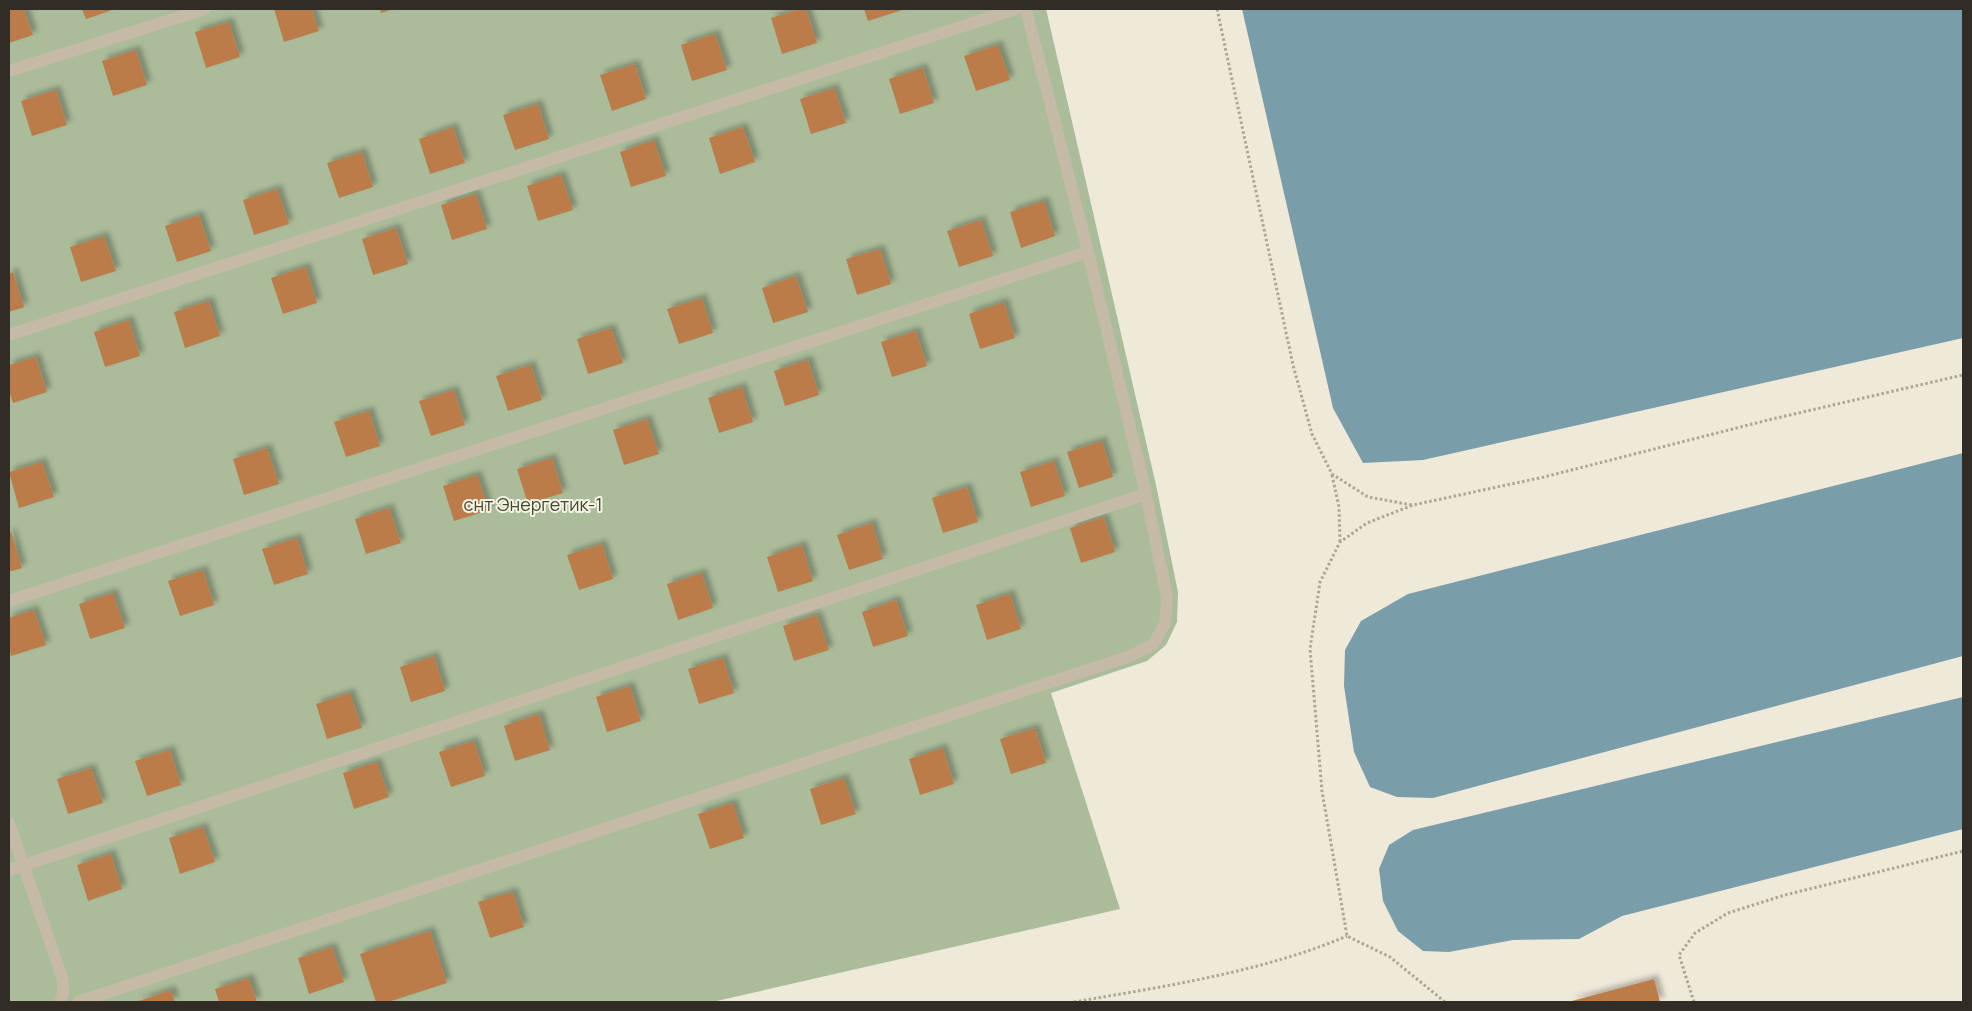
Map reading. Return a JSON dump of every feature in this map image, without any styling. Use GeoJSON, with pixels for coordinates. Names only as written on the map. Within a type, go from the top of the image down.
{"type":"FeatureCollection","features":[{"type":"Feature","properties":{"kind":"street"},"geometry":{"type":"LineString","coordinates":[[9,71],[206,9]]}},
{"type":"Feature","properties":{"kind":"street"},"geometry":{"type":"LineString","coordinates":[[9,335],[1016,9]]}},
{"type":"Feature","properties":{"kind":"street"},"geometry":{"type":"LineString","coordinates":[[78,1002],[1130,656],[1152,645],[1165,623],[1167,598],[1146,494],[1088,252],[1026,9]]}},
{"type":"Feature","properties":{"kind":"street"},"geometry":{"type":"LineString","coordinates":[[9,601],[1088,252]]}},
{"type":"Feature","properties":{"kind":"street"},"geometry":{"type":"LineString","coordinates":[[9,870],[1146,494]]}},
{"type":"Feature","properties":{"kind":"street"},"geometry":{"type":"LineString","coordinates":[[9,823],[63,980],[63,995],[60,1002]]}},
{"type":"Feature","properties":{"kind":"path"},"geometry":{"type":"LineString","coordinates":[[1217,9],[1293,365],[1312,434],[1332,474],[1339,507],[1340,542],[1320,582],[1310,649],[1322,790],[1347,936]]}},
{"type":"Feature","properties":{"kind":"path"},"geometry":{"type":"LineString","coordinates":[[1340,542],[1367,523],[1413,505],[1544,477],[1768,420],[1963,375]]}},
{"type":"Feature","properties":{"kind":"path"},"geometry":{"type":"LineString","coordinates":[[1332,474],[1368,496],[1413,505]]}},
{"type":"Feature","properties":{"kind":"path"},"geometry":{"type":"LineString","coordinates":[[1694,1002],[1679,955],[1695,933],[1728,913],[1785,895],[1963,851]]}},
{"type":"Feature","properties":{"kind":"path"},"geometry":{"type":"LineString","coordinates":[[1074,1002],[1181,983],[1310,952],[1347,936],[1390,957],[1445,1002]]}},
{"type":"Feature","properties":{"kind":"green space","name":"снт Энергетик-1"},"geometry":{"type":"Polygon","coordinates":[[[9,9],[1046,9],[1156,485],[1178,592],[1177,622],[1166,645],[1147,661],[1051,693],[1120,909],[712,1002],[9,1002],[9,9]]]}},
{"type":"Feature","properties":{"kind":"water"},"geometry":{"type":"Polygon","coordinates":[[[1242,9],[1963,9],[1963,338],[1423,460],[1363,463],[1333,408],[1242,9]]]}},
{"type":"Feature","properties":{"kind":"water"},"geometry":{"type":"Polygon","coordinates":[[[1963,453],[1963,656],[1433,798],[1397,797],[1370,787],[1354,752],[1344,686],[1345,650],[1361,621],[1408,594],[1963,453]]]}},
{"type":"Feature","properties":{"kind":"water"},"geometry":{"type":"Polygon","coordinates":[[[1963,697],[1963,829],[1622,916],[1579,939],[1513,940],[1449,952],[1423,951],[1398,931],[1383,901],[1379,869],[1389,845],[1413,830],[1963,697]]]}},
{"type":"Feature","properties":{"kind":"building"},"geometry":{"type":"Polygon","coordinates":[[[9,9],[24,9],[33,35],[9,43],[9,9]]]}},
{"type":"Feature","properties":{"kind":"building"},"geometry":{"type":"Polygon","coordinates":[[[82,9],[115,9],[86,19],[82,9]]]}},
{"type":"Feature","properties":{"kind":"building"},"geometry":{"type":"Polygon","coordinates":[[[274,9],[312,9],[319,31],[284,42],[274,9]]]}},
{"type":"Feature","properties":{"kind":"building"},"geometry":{"type":"Polygon","coordinates":[[[380,9],[393,9],[381,13],[380,9]]]}},
{"type":"Feature","properties":{"kind":"building"},"geometry":{"type":"Polygon","coordinates":[[[806,9],[817,43],[782,54],[771,18],[806,9]]]}},
{"type":"Feature","properties":{"kind":"building"},"geometry":{"type":"Polygon","coordinates":[[[864,9],[905,9],[868,21],[864,9]]]}},
{"type":"Feature","properties":{"kind":"building"},"geometry":{"type":"Polygon","coordinates":[[[229,22],[240,57],[206,68],[195,32],[229,22]]]}},
{"type":"Feature","properties":{"kind":"building"},"geometry":{"type":"Polygon","coordinates":[[[715,34],[727,70],[692,81],[681,45],[715,34]]]}},
{"type":"Feature","properties":{"kind":"building"},"geometry":{"type":"Polygon","coordinates":[[[998,45],[1010,80],[976,91],[964,56],[998,45]]]}},
{"type":"Feature","properties":{"kind":"building"},"geometry":{"type":"Polygon","coordinates":[[[136,50],[147,85],[113,96],[102,61],[136,50]]]}},
{"type":"Feature","properties":{"kind":"building"},"geometry":{"type":"Polygon","coordinates":[[[635,64],[646,99],[612,111],[600,75],[635,64]]]}},
{"type":"Feature","properties":{"kind":"building"},"geometry":{"type":"Polygon","coordinates":[[[923,68],[934,103],[900,114],[889,79],[923,68]]]}},
{"type":"Feature","properties":{"kind":"building"},"geometry":{"type":"Polygon","coordinates":[[[834,88],[846,123],[811,134],[800,99],[834,88]]]}},
{"type":"Feature","properties":{"kind":"building"},"geometry":{"type":"Polygon","coordinates":[[[56,90],[67,125],[32,136],[21,101],[56,90]]]}},
{"type":"Feature","properties":{"kind":"building"},"geometry":{"type":"Polygon","coordinates":[[[538,104],[549,139],[515,150],[503,115],[538,104]]]}},
{"type":"Feature","properties":{"kind":"building"},"geometry":{"type":"Polygon","coordinates":[[[453,127],[465,163],[430,174],[419,139],[453,127]]]}},
{"type":"Feature","properties":{"kind":"building"},"geometry":{"type":"Polygon","coordinates":[[[743,127],[755,162],[720,174],[709,138],[743,127]]]}},
{"type":"Feature","properties":{"kind":"building"},"geometry":{"type":"Polygon","coordinates":[[[654,140],[666,176],[631,187],[620,152],[654,140]]]}},
{"type":"Feature","properties":{"kind":"building"},"geometry":{"type":"Polygon","coordinates":[[[362,152],[373,187],[339,198],[327,163],[362,152]]]}},
{"type":"Feature","properties":{"kind":"building"},"geometry":{"type":"Polygon","coordinates":[[[561,175],[573,210],[538,221],[527,186],[561,175]]]}},
{"type":"Feature","properties":{"kind":"building"},"geometry":{"type":"Polygon","coordinates":[[[277,189],[289,224],[254,235],[243,200],[277,189]]]}},
{"type":"Feature","properties":{"kind":"building"},"geometry":{"type":"Polygon","coordinates":[[[476,194],[487,229],[452,240],[441,205],[476,194]]]}},
{"type":"Feature","properties":{"kind":"building"},"geometry":{"type":"Polygon","coordinates":[[[1044,201],[1055,236],[1021,248],[1010,212],[1044,201]]]}},
{"type":"Feature","properties":{"kind":"building"},"geometry":{"type":"Polygon","coordinates":[[[199,215],[211,251],[177,262],[165,226],[199,215]]]}},
{"type":"Feature","properties":{"kind":"building"},"geometry":{"type":"Polygon","coordinates":[[[981,220],[993,256],[959,267],[947,231],[981,220]]]}},
{"type":"Feature","properties":{"kind":"building"},"geometry":{"type":"Polygon","coordinates":[[[396,228],[408,264],[373,275],[362,239],[396,228]]]}},
{"type":"Feature","properties":{"kind":"building"},"geometry":{"type":"Polygon","coordinates":[[[104,236],[116,271],[81,282],[70,247],[104,236]]]}},
{"type":"Feature","properties":{"kind":"building"},"geometry":{"type":"Polygon","coordinates":[[[880,249],[891,284],[857,295],[846,259],[880,249]]]}},
{"type":"Feature","properties":{"kind":"building"},"geometry":{"type":"Polygon","coordinates":[[[306,267],[317,303],[283,314],[271,278],[306,267]]]}},
{"type":"Feature","properties":{"kind":"building"},"geometry":{"type":"Polygon","coordinates":[[[13,272],[24,307],[9,312],[9,274],[13,272]]]}},
{"type":"Feature","properties":{"kind":"building"},"geometry":{"type":"Polygon","coordinates":[[[796,276],[808,312],[773,323],[762,288],[796,276]]]}},
{"type":"Feature","properties":{"kind":"building"},"geometry":{"type":"Polygon","coordinates":[[[702,298],[713,333],[679,344],[667,309],[702,298]]]}},
{"type":"Feature","properties":{"kind":"building"},"geometry":{"type":"Polygon","coordinates":[[[209,301],[220,336],[185,348],[174,312],[209,301]]]}},
{"type":"Feature","properties":{"kind":"building"},"geometry":{"type":"Polygon","coordinates":[[[1004,302],[1015,338],[980,349],[969,314],[1004,302]]]}},
{"type":"Feature","properties":{"kind":"building"},"geometry":{"type":"Polygon","coordinates":[[[129,320],[140,356],[105,367],[94,332],[129,320]]]}},
{"type":"Feature","properties":{"kind":"building"},"geometry":{"type":"Polygon","coordinates":[[[611,328],[623,363],[588,374],[577,339],[611,328]]]}},
{"type":"Feature","properties":{"kind":"building"},"geometry":{"type":"Polygon","coordinates":[[[916,331],[927,366],[892,377],[881,342],[916,331]]]}},
{"type":"Feature","properties":{"kind":"building"},"geometry":{"type":"Polygon","coordinates":[[[36,357],[47,392],[13,403],[9,391],[9,365],[36,357]]]}},
{"type":"Feature","properties":{"kind":"building"},"geometry":{"type":"Polygon","coordinates":[[[808,360],[819,395],[785,406],[774,371],[808,360]]]}},
{"type":"Feature","properties":{"kind":"building"},"geometry":{"type":"Polygon","coordinates":[[[531,365],[542,400],[508,411],[496,376],[531,365]]]}},
{"type":"Feature","properties":{"kind":"building"},"geometry":{"type":"Polygon","coordinates":[[[742,387],[753,422],[719,433],[708,398],[742,387]]]}},
{"type":"Feature","properties":{"kind":"building"},"geometry":{"type":"Polygon","coordinates":[[[454,390],[465,425],[431,436],[419,401],[454,390]]]}},
{"type":"Feature","properties":{"kind":"building"},"geometry":{"type":"Polygon","coordinates":[[[369,411],[380,446],[346,457],[334,422],[369,411]]]}},
{"type":"Feature","properties":{"kind":"building"},"geometry":{"type":"Polygon","coordinates":[[[647,419],[659,454],[624,465],[613,430],[647,419]]]}},
{"type":"Feature","properties":{"kind":"building"},"geometry":{"type":"Polygon","coordinates":[[[1102,441],[1113,477],[1079,488],[1067,452],[1102,441]]]}},
{"type":"Feature","properties":{"kind":"building"},"geometry":{"type":"Polygon","coordinates":[[[267,448],[279,484],[244,495],[233,459],[267,448]]]}},
{"type":"Feature","properties":{"kind":"building"},"geometry":{"type":"Polygon","coordinates":[[[552,458],[563,493],[528,504],[517,469],[552,458]]]}},
{"type":"Feature","properties":{"kind":"building"},"geometry":{"type":"Polygon","coordinates":[[[1054,461],[1065,496],[1031,507],[1020,472],[1054,461]]]}},
{"type":"Feature","properties":{"kind":"building"},"geometry":{"type":"Polygon","coordinates":[[[42,462],[54,497],[19,508],[9,472],[42,462]]]}},
{"type":"Feature","properties":{"kind":"building"},"geometry":{"type":"Polygon","coordinates":[[[477,475],[489,510],[454,521],[443,486],[477,475]]]}},
{"type":"Feature","properties":{"kind":"building"},"geometry":{"type":"Polygon","coordinates":[[[967,487],[978,522],[943,533],[932,498],[967,487]]]}},
{"type":"Feature","properties":{"kind":"building"},"geometry":{"type":"Polygon","coordinates":[[[389,508],[401,543],[366,554],[355,519],[389,508]]]}},
{"type":"Feature","properties":{"kind":"building"},"geometry":{"type":"Polygon","coordinates":[[[1104,517],[1115,552],[1081,563],[1070,528],[1104,517]]]}},
{"type":"Feature","properties":{"kind":"building"},"geometry":{"type":"Polygon","coordinates":[[[872,523],[883,559],[849,570],[837,535],[872,523]]]}},
{"type":"Feature","properties":{"kind":"building"},"geometry":{"type":"Polygon","coordinates":[[[11,532],[22,568],[9,572],[9,533],[11,532]]]}},
{"type":"Feature","properties":{"kind":"building"},"geometry":{"type":"Polygon","coordinates":[[[297,538],[308,574],[274,585],[262,549],[297,538]]]}},
{"type":"Feature","properties":{"kind":"building"},"geometry":{"type":"Polygon","coordinates":[[[602,544],[613,579],[579,590],[567,555],[602,544]]]}},
{"type":"Feature","properties":{"kind":"building"},"geometry":{"type":"Polygon","coordinates":[[[802,545],[813,581],[778,592],[767,557],[802,545]]]}},
{"type":"Feature","properties":{"kind":"building"},"geometry":{"type":"Polygon","coordinates":[[[203,570],[214,605],[180,616],[168,581],[203,570]]]}},
{"type":"Feature","properties":{"kind":"building"},"geometry":{"type":"Polygon","coordinates":[[[702,573],[713,608],[678,620],[667,584],[702,573]]]}},
{"type":"Feature","properties":{"kind":"building"},"geometry":{"type":"Polygon","coordinates":[[[113,593],[125,628],[90,639],[79,604],[113,593]]]}},
{"type":"Feature","properties":{"kind":"building"},"geometry":{"type":"Polygon","coordinates":[[[1010,594],[1021,629],[987,640],[976,605],[1010,594]]]}},
{"type":"Feature","properties":{"kind":"building"},"geometry":{"type":"Polygon","coordinates":[[[896,600],[908,636],[873,647],[862,612],[896,600]]]}},
{"type":"Feature","properties":{"kind":"building"},"geometry":{"type":"Polygon","coordinates":[[[34,610],[46,645],[11,656],[9,648],[9,618],[34,610]]]}},
{"type":"Feature","properties":{"kind":"building"},"geometry":{"type":"Polygon","coordinates":[[[817,615],[829,650],[794,661],[783,626],[817,615]]]}},
{"type":"Feature","properties":{"kind":"building"},"geometry":{"type":"Polygon","coordinates":[[[434,656],[445,691],[411,702],[400,667],[434,656]]]}},
{"type":"Feature","properties":{"kind":"building"},"geometry":{"type":"Polygon","coordinates":[[[723,658],[734,693],[699,704],[688,669],[723,658]]]}},
{"type":"Feature","properties":{"kind":"building"},"geometry":{"type":"Polygon","coordinates":[[[630,686],[641,721],[607,732],[596,697],[630,686]]]}},
{"type":"Feature","properties":{"kind":"building"},"geometry":{"type":"Polygon","coordinates":[[[350,693],[362,728],[327,739],[316,704],[350,693]]]}},
{"type":"Feature","properties":{"kind":"building"},"geometry":{"type":"Polygon","coordinates":[[[539,714],[550,750],[515,761],[504,726],[539,714]]]}},
{"type":"Feature","properties":{"kind":"building"},"geometry":{"type":"Polygon","coordinates":[[[1035,728],[1046,763],[1011,774],[1000,739],[1035,728]]]}},
{"type":"Feature","properties":{"kind":"building"},"geometry":{"type":"Polygon","coordinates":[[[474,741],[485,776],[451,787],[439,752],[474,741]]]}},
{"type":"Feature","properties":{"kind":"building"},"geometry":{"type":"Polygon","coordinates":[[[943,748],[954,784],[920,795],[909,759],[943,748]]]}},
{"type":"Feature","properties":{"kind":"building"},"geometry":{"type":"Polygon","coordinates":[[[170,750],[181,785],[147,796],[135,761],[170,750]]]}},
{"type":"Feature","properties":{"kind":"building"},"geometry":{"type":"Polygon","coordinates":[[[377,762],[389,797],[354,809],[343,773],[377,762]]]}},
{"type":"Feature","properties":{"kind":"building"},"geometry":{"type":"Polygon","coordinates":[[[91,768],[103,803],[68,814],[57,779],[91,768]]]}},
{"type":"Feature","properties":{"kind":"building"},"geometry":{"type":"Polygon","coordinates":[[[844,778],[856,814],[821,825],[810,789],[844,778]]]}},
{"type":"Feature","properties":{"kind":"building"},"geometry":{"type":"Polygon","coordinates":[[[733,803],[744,838],[710,849],[698,814],[733,803]]]}},
{"type":"Feature","properties":{"kind":"building"},"geometry":{"type":"Polygon","coordinates":[[[203,827],[215,862],[180,874],[169,838],[203,827]]]}},
{"type":"Feature","properties":{"kind":"building"},"geometry":{"type":"Polygon","coordinates":[[[111,854],[122,889],[88,901],[77,865],[111,854]]]}},
{"type":"Feature","properties":{"kind":"building"},"geometry":{"type":"Polygon","coordinates":[[[513,892],[524,927],[490,938],[478,902],[513,892]]]}},
{"type":"Feature","properties":{"kind":"building"},"geometry":{"type":"Polygon","coordinates":[[[430,931],[447,983],[388,1002],[376,1002],[360,954],[430,931]]]}},
{"type":"Feature","properties":{"kind":"building"},"geometry":{"type":"Polygon","coordinates":[[[332,947],[344,982],[309,994],[298,958],[332,947]]]}},
{"type":"Feature","properties":{"kind":"building"},"geometry":{"type":"Polygon","coordinates":[[[249,978],[257,1002],[219,1002],[215,989],[249,978]]]}},
{"type":"Feature","properties":{"kind":"building"},"geometry":{"type":"Polygon","coordinates":[[[1654,979],[1660,1002],[1568,1002],[1654,979]]]}},
{"type":"Feature","properties":{"kind":"building"},"geometry":{"type":"Polygon","coordinates":[[[171,990],[175,1002],[136,1002],[171,990]]]}}]}
